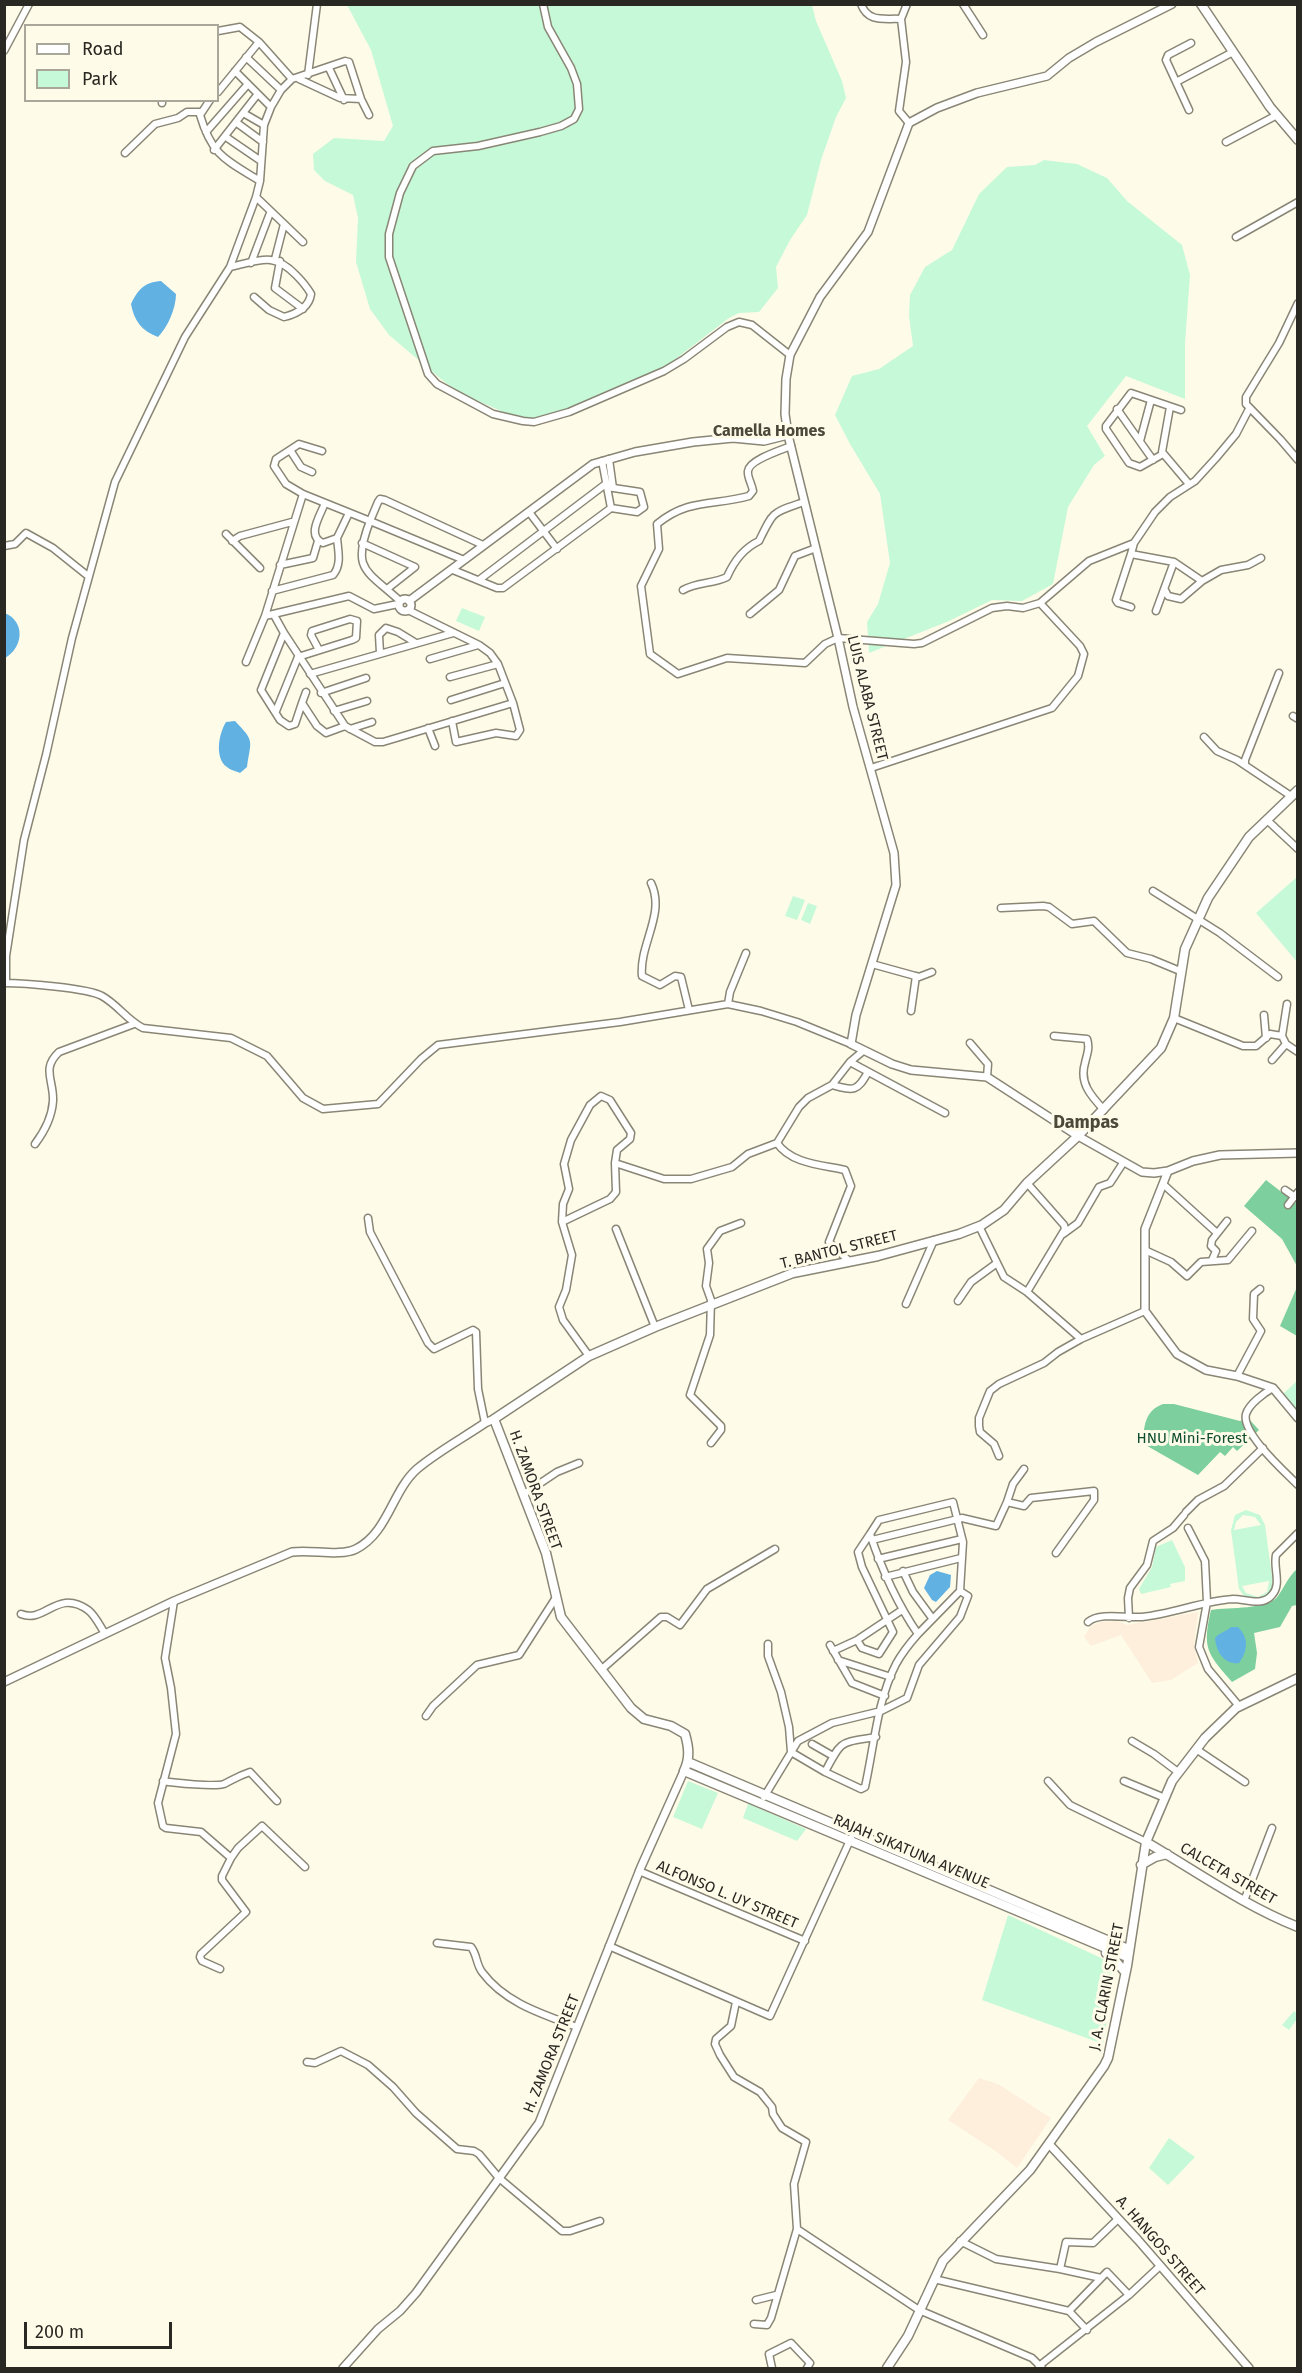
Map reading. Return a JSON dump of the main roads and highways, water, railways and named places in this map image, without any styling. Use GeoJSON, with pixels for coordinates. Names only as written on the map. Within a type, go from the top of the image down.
{"type":"FeatureCollection","features":[{"type":"Feature","properties":{"kind":"main road"},"geometry":{"type":"LineString","coordinates":[[1201,4],[1277,115],[1298,140]]}},
{"type":"Feature","properties":{"kind":"main road","name":"T. BANTOL STREET"},"geometry":{"type":"LineString","coordinates":[[490,1421],[588,1356],[655,1327],[793,1273],[850,1262],[959,1234],[980,1226],[1004,1210],[1027,1183],[1104,1110],[1161,1048],[1174,1018],[1185,949],[1198,918],[1220,879],[1249,837],[1294,793]]}},
{"type":"Feature","properties":{"kind":"main road","name":"H. ZAMORA STREET"},"geometry":{"type":"LineString","coordinates":[[490,1421],[524,1494],[546,1553],[561,1617],[631,1708],[644,1719],[670,1726],[685,1734],[689,1748],[688,1762]]}},
{"type":"Feature","properties":{"kind":"main road","name":"J. A. CLARIN STREET"},"geometry":{"type":"LineString","coordinates":[[887,2368],[908,2336],[942,2260],[1011,2192],[1049,2144],[1108,2058],[1125,1972],[1146,1842],[1178,1772],[1218,1724],[1239,1706],[1298,1678]]}},
{"type":"Feature","properties":{"kind":"main road"},"geometry":{"type":"LineString","coordinates":[[688,1762],[764,1798]]}},
{"type":"Feature","properties":{"kind":"main road","name":"RAJAH SIKATUNA AVENUE"},"geometry":{"type":"LineString","coordinates":[[688,1762],[684,1771],[764,1798],[841,1832],[850,1841],[1015,1906],[1094,1944],[1128,1953]]}},
{"type":"Feature","properties":{"kind":"main road"},"geometry":{"type":"LineString","coordinates":[[841,1832],[854,1832],[1015,1906],[1128,1953]]}},
{"type":"Feature","properties":{"kind":"main road","name":"CALCETA STREET"},"geometry":{"type":"LineString","coordinates":[[1146,1842],[1244,1901],[1294,1925]]}},
{"type":"Feature","properties":{"kind":"main road"},"geometry":{"type":"LineString","coordinates":[[1141,1866],[1154,1858],[1167,1854]]}},
{"type":"Feature","properties":{"kind":"main road"},"geometry":{"type":"LineString","coordinates":[[1094,1944],[1100,1951],[1114,1959],[1125,1972]]}},
{"type":"Feature","properties":{"kind":"water"},"geometry":{"type":"Polygon","coordinates":[[[161,281],[176,294],[171,317],[158,337],[147,332],[140,325],[131,304],[143,287],[161,281]]]}},
{"type":"Feature","properties":{"kind":"water"},"geometry":{"type":"Polygon","coordinates":[[[5,613],[16,622],[20,635],[16,648],[5,658],[5,613]]]}},
{"type":"Feature","properties":{"kind":"water"},"geometry":{"type":"Polygon","coordinates":[[[235,721],[250,741],[247,767],[240,773],[223,763],[219,752],[220,739],[226,722],[235,721]]]}},
{"type":"Feature","properties":{"kind":"water"},"geometry":{"type":"Polygon","coordinates":[[[937,1571],[951,1575],[950,1587],[936,1602],[924,1588],[930,1575],[937,1571]]]}},
{"type":"Feature","properties":{"kind":"water"},"geometry":{"type":"Polygon","coordinates":[[[1231,1627],[1238,1627],[1246,1640],[1246,1649],[1239,1663],[1225,1659],[1216,1643],[1215,1638],[1231,1627]]]}},
{"type":"Feature","properties":{"kind":"district","name":"Camella Homes"},"geometry":{"type":"Point","coordinates":[769,432]}},
{"type":"Feature","properties":{"kind":"district","name":"Dampas"},"geometry":{"type":"Point","coordinates":[1086,1123]}},
{"type":"Feature","properties":{"kind":"park label","name":"HNU Mini-Forest"},"geometry":{"type":"Point","coordinates":[1192,1439]}}]}
